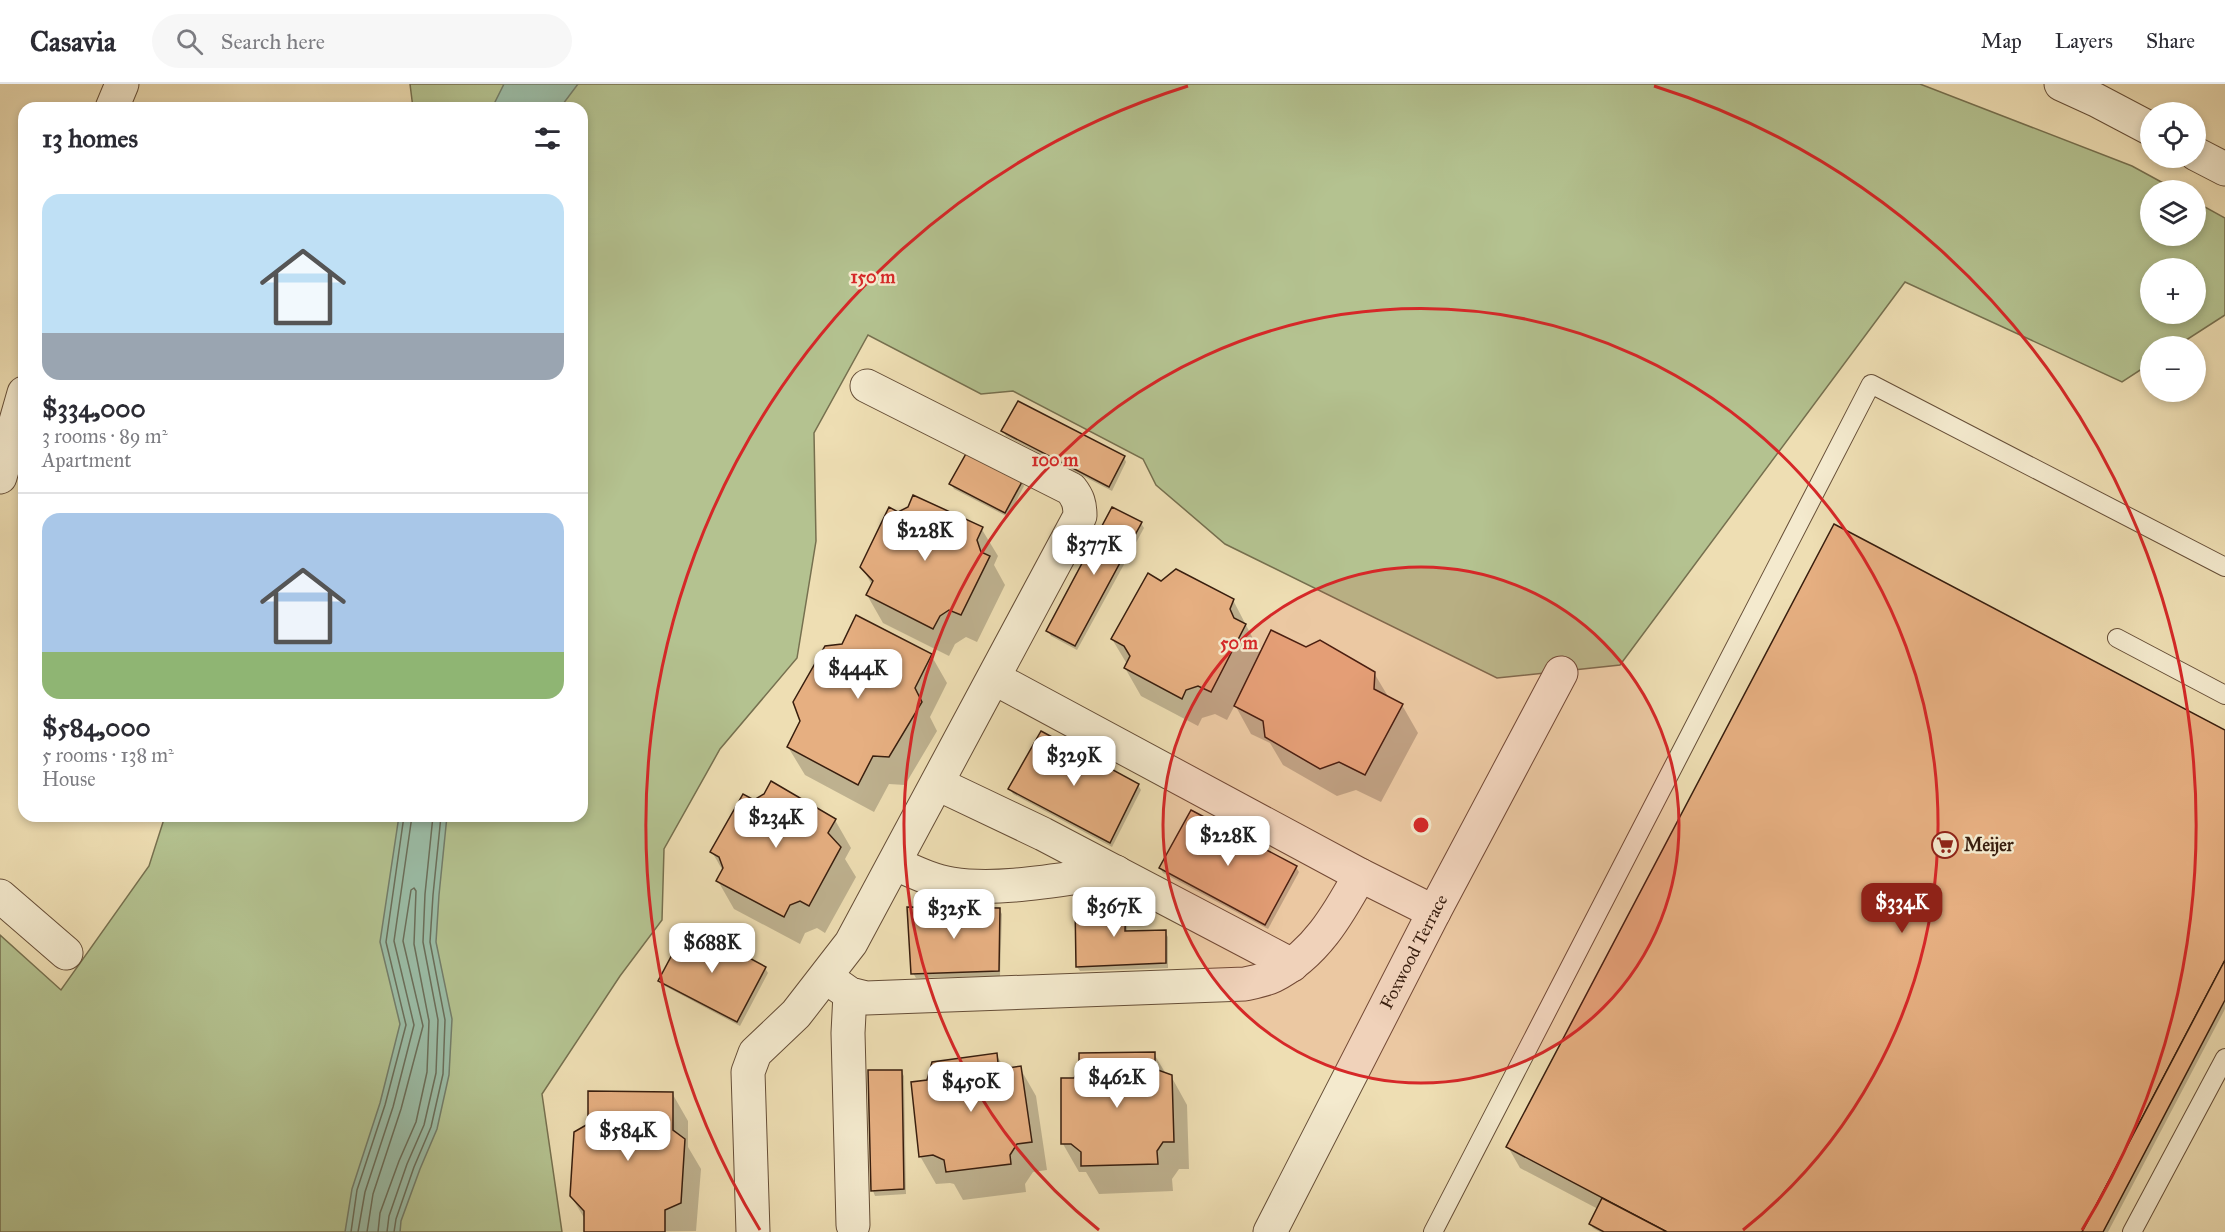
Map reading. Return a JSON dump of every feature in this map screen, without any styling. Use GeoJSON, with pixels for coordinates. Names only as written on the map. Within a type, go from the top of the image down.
{"type":"FeatureCollection","features":[{"type":"Feature","properties":{"kind":"street"},"geometry":{"type":"LineString","coordinates":[[114,102],[122,84]]}},
{"type":"Feature","properties":{"kind":"street"},"geometry":{"type":"LineString","coordinates":[[2061,84],[2140,123]]}},
{"type":"Feature","properties":{"kind":"street"},"geometry":{"type":"LineString","coordinates":[[2206,159],[2225,169]]}},
{"type":"Feature","properties":{"kind":"street"},"geometry":{"type":"LineString","coordinates":[[853,1225],[848,1033],[838,986],[851,944],[896,864],[1080,516],[1077,497],[1071,489],[867,386]]}},
{"type":"Feature","properties":{"kind":"street"},"geometry":{"type":"LineString","coordinates":[[0,477],[18,414]]}},
{"type":"Feature","properties":{"kind":"street","name":"Foxwood Terrace"},"geometry":{"type":"LineString","coordinates":[[1270,1232],[1434,912],[1561,673]]}},
{"type":"Feature","properties":{"kind":"street"},"geometry":{"type":"LineString","coordinates":[[994,678],[1360,875],[1434,912]]}},
{"type":"Feature","properties":{"kind":"street"},"geometry":{"type":"LineString","coordinates":[[938,784],[1116,872],[1292,965]]}},
{"type":"Feature","properties":{"kind":"street"},"geometry":{"type":"LineString","coordinates":[[896,864],[924,877],[950,884],[978,886],[1116,872]]}},
{"type":"Feature","properties":{"kind":"street"},"geometry":{"type":"LineString","coordinates":[[838,986],[866,998],[1245,984],[1271,978],[1292,965],[1312,948],[1328,929],[1360,875]]}},
{"type":"Feature","properties":{"kind":"street"},"geometry":{"type":"LineString","coordinates":[[0,896],[66,953]]}},
{"type":"Feature","properties":{"kind":"street"},"geometry":{"type":"LineString","coordinates":[[753,1232],[748,1072],[750,1062],[755,1053],[796,1014],[838,986]]}},
{"type":"Feature","properties":{"kind":"lane"},"geometry":{"type":"LineString","coordinates":[[1433,1232],[1871,384],[2225,567]]}},
{"type":"Feature","properties":{"kind":"lane"},"geometry":{"type":"LineString","coordinates":[[2117,638],[2225,695]]}},
{"type":"Feature","properties":{"kind":"lane"},"geometry":{"type":"LineString","coordinates":[[2132,1232],[2225,1058]]}},
{"type":"Feature","properties":{"kind":"shaded area"},"geometry":{"type":"Polygon","coordinates":[[[410,84],[1920,84],[2132,166],[2158,180],[2140,180],[2140,246],[2206,246],[2206,208],[2225,218],[2225,315],[2192,336],[2140,336],[2140,370],[2122,382],[1905,282],[1620,665],[1497,678],[1225,544],[1156,485],[1143,459],[1013,391],[981,394],[868,335],[814,433],[816,541],[797,658],[720,749],[664,849],[662,920],[620,976],[542,1094],[562,1232],[0,1232],[0,935],[61,990],[149,866],[163,822],[588,822],[588,102],[412,102],[410,84]]]}},
{"type":"Feature","properties":{"kind":"water"},"geometry":{"type":"Polygon","coordinates":[[[504,84],[578,84],[564,102],[495,102],[504,84]]]}},
{"type":"Feature","properties":{"kind":"water"},"geometry":{"type":"Polygon","coordinates":[[[398,822],[446,822],[436,942],[452,1019],[449,1075],[437,1129],[401,1221],[400,1232],[345,1232],[352,1189],[380,1103],[400,1024],[380,942],[398,822]]]}},
{"type":"Feature","properties":{"kind":"building"},"geometry":{"type":"Polygon","coordinates":[[[1018,401],[1125,456],[1109,487],[1001,431],[1018,401]]]}},
{"type":"Feature","properties":{"kind":"building"},"geometry":{"type":"Polygon","coordinates":[[[967,452],[1023,480],[1005,513],[949,484],[967,452]]]}},
{"type":"Feature","properties":{"kind":"building"},"geometry":{"type":"Polygon","coordinates":[[[913,495],[983,527],[977,540],[981,552],[990,556],[961,615],[949,610],[940,616],[933,629],[866,595],[873,581],[860,567],[889,507],[898,512],[908,507],[913,495]]]}},
{"type":"Feature","properties":{"kind":"building"},"geometry":{"type":"Polygon","coordinates":[[[1112,507],[1142,522],[1075,646],[1046,631],[1112,507]]]}},
{"type":"Feature","properties":{"kind":"building","name":"Meijer"},"geometry":{"type":"Polygon","coordinates":[[[1834,524],[2225,730],[2225,960],[2082,1232],[1667,1232],[1506,1147],[1834,524]]]}},
{"type":"Feature","properties":{"kind":"building"},"geometry":{"type":"Polygon","coordinates":[[[1176,569],[1234,599],[1230,609],[1234,618],[1246,624],[1211,692],[1198,686],[1186,690],[1182,699],[1124,668],[1130,656],[1124,646],[1111,639],[1148,573],[1161,581],[1176,569]]]}},
{"type":"Feature","properties":{"kind":"building"},"geometry":{"type":"Polygon","coordinates":[[[856,615],[932,654],[915,688],[922,702],[889,757],[873,756],[858,785],[787,747],[800,721],[793,702],[825,646],[842,644],[856,615]]]}},
{"type":"Feature","properties":{"kind":"building"},"geometry":{"type":"Polygon","coordinates":[[[1271,630],[1306,647],[1320,640],[1375,672],[1374,689],[1403,704],[1365,775],[1339,762],[1320,769],[1265,737],[1263,721],[1234,706],[1271,630]]]}},
{"type":"Feature","properties":{"kind":"building"},"geometry":{"type":"Polygon","coordinates":[[[1041,731],[1139,784],[1110,843],[1008,789],[1041,731]]]}},
{"type":"Feature","properties":{"kind":"building"},"geometry":{"type":"Polygon","coordinates":[[[771,781],[836,819],[828,833],[841,847],[809,906],[800,901],[790,905],[784,917],[716,881],[723,868],[719,857],[710,852],[743,794],[754,800],[764,794],[771,781]]]}},
{"type":"Feature","properties":{"kind":"building"},"geometry":{"type":"Polygon","coordinates":[[[1191,810],[1297,866],[1265,925],[1159,868],[1191,810]]]}},
{"type":"Feature","properties":{"kind":"building"},"geometry":{"type":"Polygon","coordinates":[[[1126,902],[1125,931],[1166,930],[1166,963],[1076,967],[1075,903],[1126,902]]]}},
{"type":"Feature","properties":{"kind":"building"},"geometry":{"type":"Polygon","coordinates":[[[907,907],[1000,908],[999,971],[911,974],[907,907]]]}},
{"type":"Feature","properties":{"kind":"building"},"geometry":{"type":"Polygon","coordinates":[[[688,925],[766,967],[737,1022],[658,981],[688,925]]]}},
{"type":"Feature","properties":{"kind":"building"},"geometry":{"type":"Polygon","coordinates":[[[2225,960],[2225,1000],[2103,1232],[2082,1232],[2225,960]]]}},
{"type":"Feature","properties":{"kind":"building"},"geometry":{"type":"Polygon","coordinates":[[[1155,1052],[1155,1069],[1172,1075],[1174,1142],[1163,1142],[1157,1151],[1158,1164],[1081,1166],[1081,1152],[1071,1144],[1061,1144],[1061,1078],[1074,1078],[1079,1068],[1079,1053],[1155,1052]]]}},
{"type":"Feature","properties":{"kind":"building"},"geometry":{"type":"Polygon","coordinates":[[[997,1053],[998,1063],[1008,1068],[1021,1066],[1032,1142],[1017,1144],[1010,1155],[1011,1164],[946,1172],[944,1160],[933,1155],[919,1157],[911,1082],[927,1080],[932,1062],[997,1053]]]}},
{"type":"Feature","properties":{"kind":"building"},"geometry":{"type":"Polygon","coordinates":[[[868,1070],[902,1070],[904,1189],[871,1191],[868,1070]]]}},
{"type":"Feature","properties":{"kind":"building"},"geometry":{"type":"Polygon","coordinates":[[[588,1091],[673,1092],[673,1130],[685,1139],[681,1203],[665,1210],[665,1232],[584,1232],[584,1211],[570,1196],[574,1132],[588,1124],[588,1091]]]}},
{"type":"Feature","properties":{"kind":"building"},"geometry":{"type":"Polygon","coordinates":[[[1602,1198],[1667,1232],[1604,1232],[1589,1224],[1602,1198]]]}},
{"type":"Feature","properties":{"kind":"place","name":"Meijer"},"geometry":{"type":"Point","coordinates":[1945,845]}}]}
